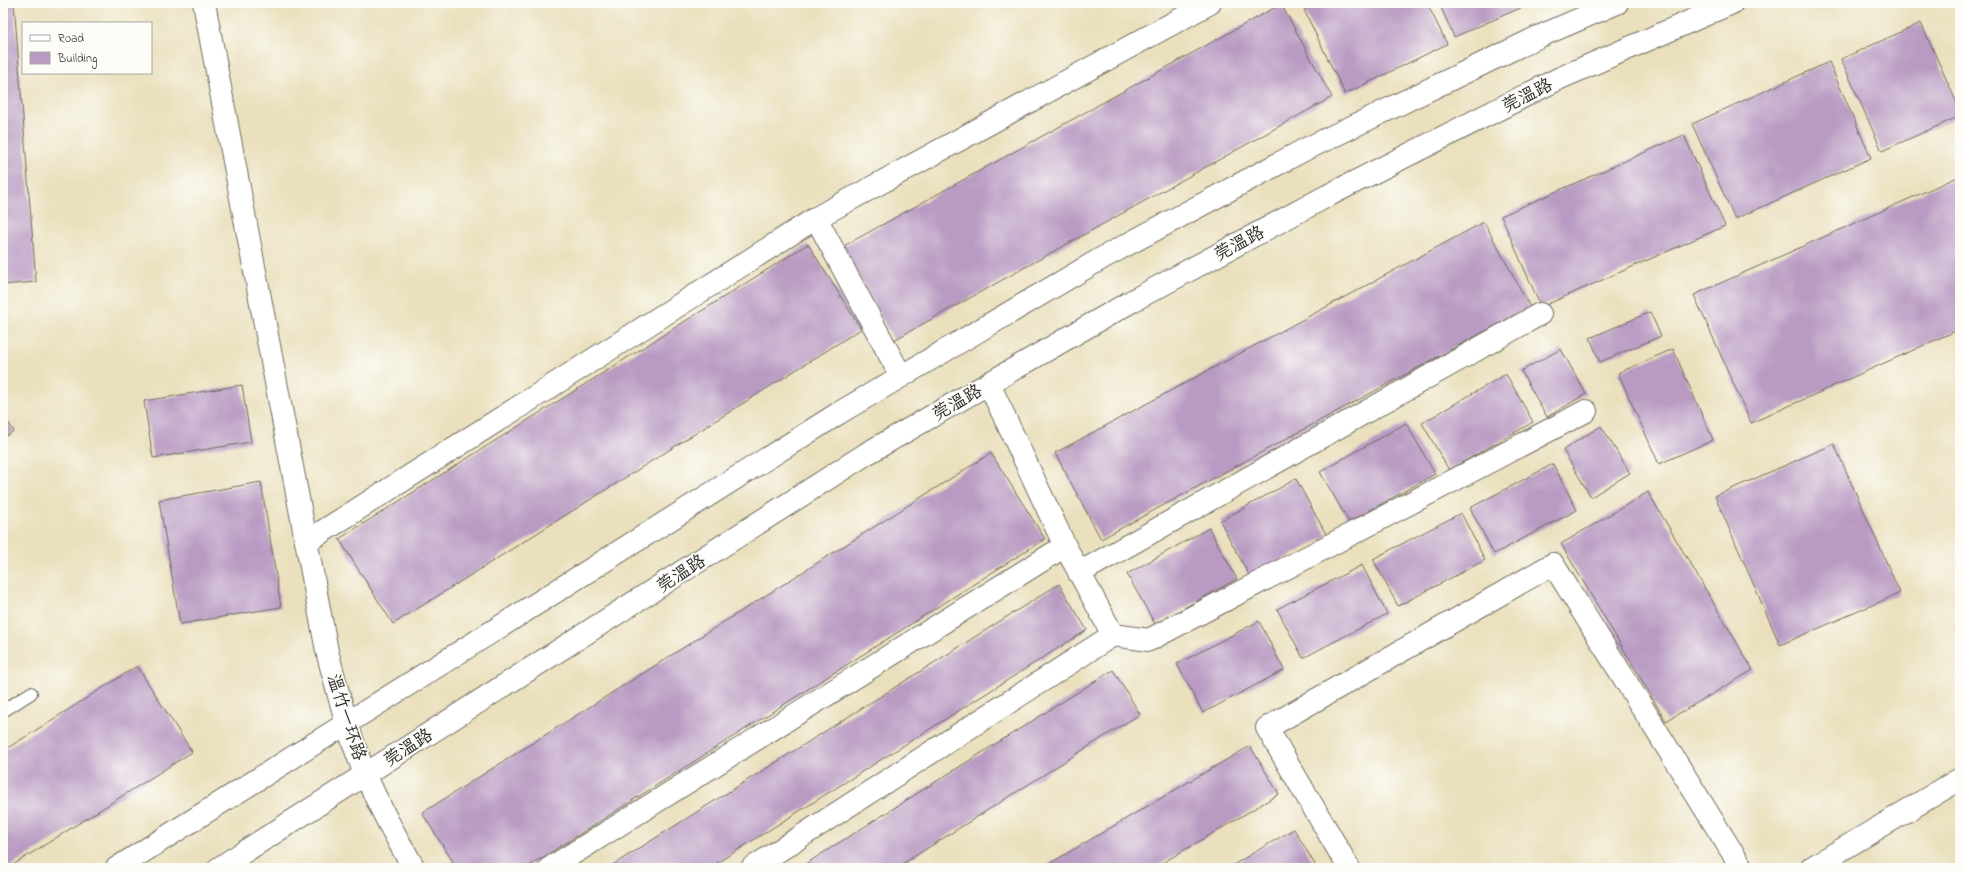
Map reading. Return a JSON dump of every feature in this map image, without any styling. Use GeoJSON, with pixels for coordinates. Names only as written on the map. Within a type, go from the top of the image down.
{"type":"FeatureCollection","features":[{"type":"Feature","properties":{"kind":"street","name":"温竹一环路"},"geometry":{"type":"LineString","coordinates":[[204,3],[327,651],[347,723],[366,775],[393,834],[414,868]]}},
{"type":"Feature","properties":{"kind":"street"},"geometry":{"type":"LineString","coordinates":[[306,542],[816,218],[1210,3]]}},
{"type":"Feature","properties":{"kind":"street"},"geometry":{"type":"LineString","coordinates":[[117,868],[820,425],[1104,257],[1302,151],[1538,37],[1617,3]]}},
{"type":"Feature","properties":{"kind":"street","name":"莞温路"},"geometry":{"type":"LineString","coordinates":[[219,868],[866,454],[1132,301],[1334,192],[1558,79],[1732,3]]}},
{"type":"Feature","properties":{"kind":"street"},"geometry":{"type":"LineString","coordinates":[[816,218],[901,376]]}},
{"type":"Feature","properties":{"kind":"street"},"geometry":{"type":"LineString","coordinates":[[1079,573],[1540,314]]}},
{"type":"Feature","properties":{"kind":"street"},"geometry":{"type":"LineString","coordinates":[[988,384],[1065,546],[1113,635]]}},
{"type":"Feature","properties":{"kind":"street"},"geometry":{"type":"LineString","coordinates":[[752,868],[1113,635],[1149,640],[1586,411]]}},
{"type":"Feature","properties":{"kind":"street"},"geometry":{"type":"LineString","coordinates":[[550,868],[1065,546]]}},
{"type":"Feature","properties":{"kind":"street"},"geometry":{"type":"LineString","coordinates":[[1349,868],[1267,728],[1553,564],[1742,868]]}},
{"type":"Feature","properties":{"kind":"street"},"geometry":{"type":"LineString","coordinates":[[1811,868],[1960,779]]}},
{"type":"Feature","properties":{"kind":"lane"},"geometry":{"type":"LineString","coordinates":[[3,711],[31,693]]}},
{"type":"Feature","properties":{"kind":"building"},"geometry":{"type":"Polygon","coordinates":[[[3,3],[14,3],[36,282],[3,285],[3,3]]]}},
{"type":"Feature","properties":{"kind":"building"},"geometry":{"type":"Polygon","coordinates":[[[1317,3],[1427,3],[1447,44],[1345,94],[1304,10],[1317,3]]]}},
{"type":"Feature","properties":{"kind":"building"},"geometry":{"type":"Polygon","coordinates":[[[1439,3],[1532,3],[1454,37],[1439,3]]]}},
{"type":"Feature","properties":{"kind":"building"},"geometry":{"type":"Polygon","coordinates":[[[1281,4],[1332,97],[894,340],[842,247],[1281,4]]]}},
{"type":"Feature","properties":{"kind":"building"},"geometry":{"type":"Polygon","coordinates":[[[1921,23],[1960,110],[1960,116],[1882,151],[1841,59],[1921,23]]]}},
{"type":"Feature","properties":{"kind":"building"},"geometry":{"type":"Polygon","coordinates":[[[1829,62],[1871,158],[1735,219],[1692,124],[1829,62]]]}},
{"type":"Feature","properties":{"kind":"building"},"geometry":{"type":"Polygon","coordinates":[[[1684,135],[1725,226],[1541,307],[1501,216],[1684,135]]]}},
{"type":"Feature","properties":{"kind":"building"},"geometry":{"type":"Polygon","coordinates":[[[1960,176],[1960,329],[1751,423],[1694,295],[1960,176]]]}},
{"type":"Feature","properties":{"kind":"building"},"geometry":{"type":"Polygon","coordinates":[[[1484,222],[1530,307],[1101,539],[1055,453],[1484,222]]]}},
{"type":"Feature","properties":{"kind":"building"},"geometry":{"type":"Polygon","coordinates":[[[808,244],[861,329],[393,624],[339,539],[808,244]]]}},
{"type":"Feature","properties":{"kind":"building"},"geometry":{"type":"Polygon","coordinates":[[[1650,312],[1661,336],[1600,362],[1590,338],[1650,312]]]}},
{"type":"Feature","properties":{"kind":"building"},"geometry":{"type":"Polygon","coordinates":[[[1561,349],[1586,394],[1547,417],[1521,371],[1561,349]]]}},
{"type":"Feature","properties":{"kind":"building"},"geometry":{"type":"Polygon","coordinates":[[[1673,349],[1713,440],[1659,464],[1618,373],[1673,349]]]}},
{"type":"Feature","properties":{"kind":"building"},"geometry":{"type":"Polygon","coordinates":[[[1506,374],[1533,422],[1449,470],[1422,423],[1506,374]]]}},
{"type":"Feature","properties":{"kind":"building"},"geometry":{"type":"Polygon","coordinates":[[[242,385],[251,442],[153,458],[144,401],[242,385]]]}},
{"type":"Feature","properties":{"kind":"building"},"geometry":{"type":"Polygon","coordinates":[[[3,415],[14,431],[3,438],[3,415]]]}},
{"type":"Feature","properties":{"kind":"building"},"geometry":{"type":"Polygon","coordinates":[[[1406,423],[1435,474],[1349,522],[1320,472],[1406,423]]]}},
{"type":"Feature","properties":{"kind":"building"},"geometry":{"type":"Polygon","coordinates":[[[1601,426],[1630,473],[1591,497],[1563,450],[1601,426]]]}},
{"type":"Feature","properties":{"kind":"building"},"geometry":{"type":"Polygon","coordinates":[[[1834,444],[1900,593],[1780,645],[1715,496],[1834,444]]]}},
{"type":"Feature","properties":{"kind":"building"},"geometry":{"type":"Polygon","coordinates":[[[991,453],[1045,539],[526,868],[457,868],[422,813],[991,453]]]}},
{"type":"Feature","properties":{"kind":"building"},"geometry":{"type":"Polygon","coordinates":[[[1553,464],[1577,510],[1494,554],[1470,508],[1553,464]]]}},
{"type":"Feature","properties":{"kind":"building"},"geometry":{"type":"Polygon","coordinates":[[[1296,479],[1327,536],[1250,577],[1220,521],[1296,479]]]}},
{"type":"Feature","properties":{"kind":"building"},"geometry":{"type":"Polygon","coordinates":[[[261,482],[281,607],[180,624],[159,500],[261,482]]]}},
{"type":"Feature","properties":{"kind":"building"},"geometry":{"type":"Polygon","coordinates":[[[1648,492],[1753,670],[1666,721],[1561,544],[1648,492]]]}},
{"type":"Feature","properties":{"kind":"building"},"geometry":{"type":"Polygon","coordinates":[[[1461,513],[1485,560],[1398,606],[1373,559],[1461,513]]]}},
{"type":"Feature","properties":{"kind":"building"},"geometry":{"type":"Polygon","coordinates":[[[1209,528],[1237,579],[1155,624],[1127,574],[1209,528]]]}},
{"type":"Feature","properties":{"kind":"building"},"geometry":{"type":"Polygon","coordinates":[[[1362,565],[1387,614],[1303,658],[1277,609],[1362,565]]]}},
{"type":"Feature","properties":{"kind":"building"},"geometry":{"type":"Polygon","coordinates":[[[1059,584],[1087,630],[709,868],[608,868],[1059,584]]]}},
{"type":"Feature","properties":{"kind":"building"},"geometry":{"type":"Polygon","coordinates":[[[1259,621],[1284,670],[1203,713],[1177,664],[1259,621]]]}},
{"type":"Feature","properties":{"kind":"building"},"geometry":{"type":"Polygon","coordinates":[[[137,666],[192,752],[8,868],[3,868],[3,751],[137,666]]]}},
{"type":"Feature","properties":{"kind":"building"},"geometry":{"type":"Polygon","coordinates":[[[1113,670],[1140,714],[896,868],[799,868],[1113,670]]]}},
{"type":"Feature","properties":{"kind":"building"},"geometry":{"type":"Polygon","coordinates":[[[1250,746],[1279,794],[1154,868],[1042,868],[1250,746]]]}},
{"type":"Feature","properties":{"kind":"building"},"geometry":{"type":"Polygon","coordinates":[[[1294,829],[1317,868],[1228,868],[1294,829]]]}}]}
